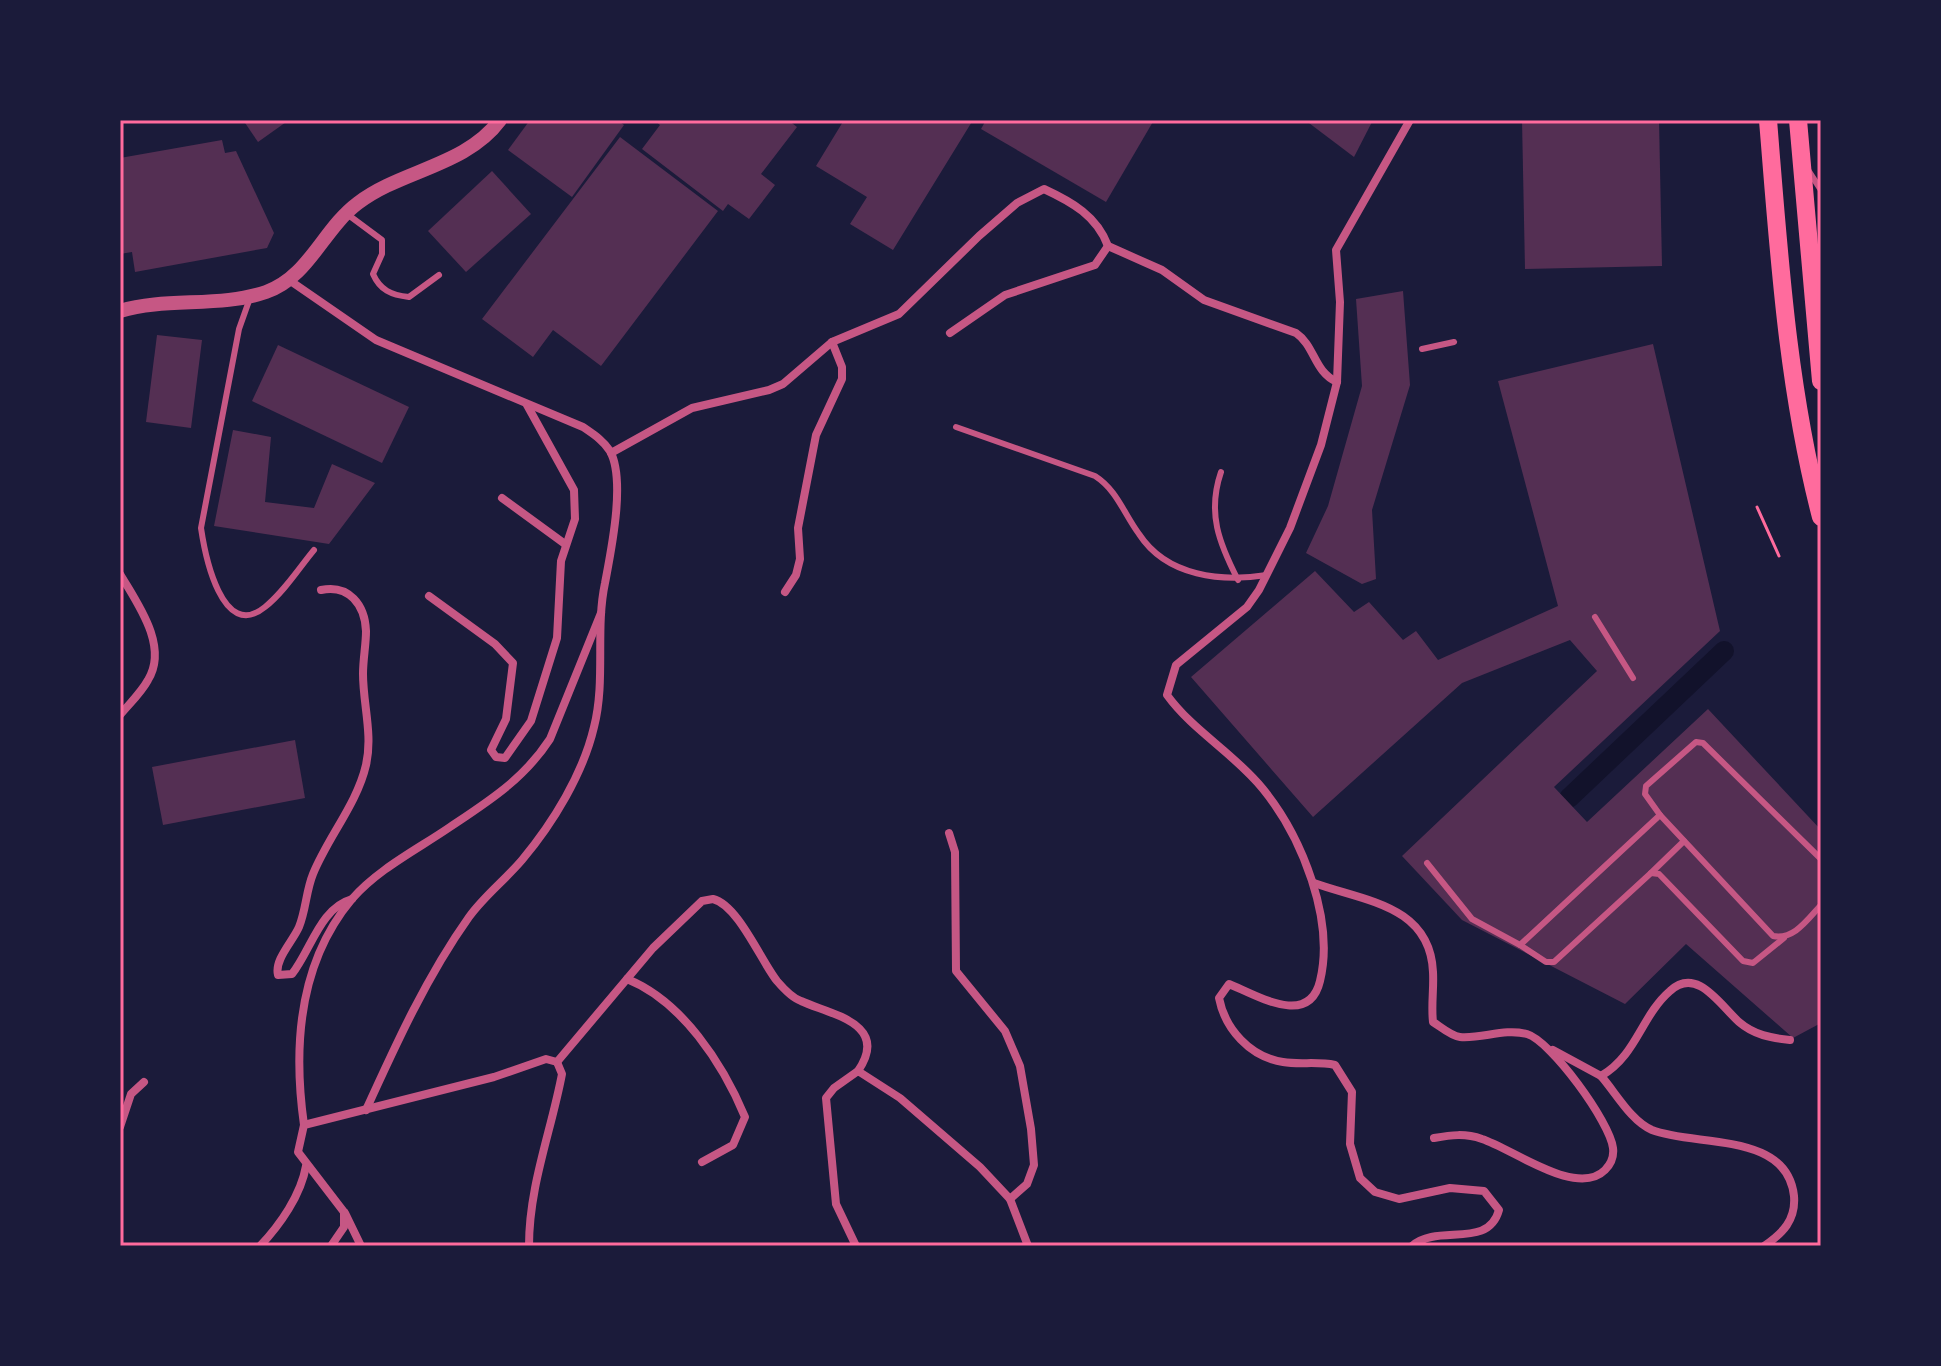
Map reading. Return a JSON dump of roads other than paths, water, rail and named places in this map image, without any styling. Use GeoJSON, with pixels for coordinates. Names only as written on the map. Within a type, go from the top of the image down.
{"type":"FeatureCollection","features":[{"type":"Feature","properties":{"kind":"main road"},"geometry":{"type":"LineString","coordinates":[[1768,120],[1790,369],[1802,444],[1821,517]]}},
{"type":"Feature","properties":{"kind":"main road"},"geometry":{"type":"LineString","coordinates":[[1798,120],[1818,315],[1821,381]]}},
{"type":"Feature","properties":{"kind":"street"},"geometry":{"type":"LineString","coordinates":[[120,311],[266,292],[289,280],[358,203],[470,148],[500,120]]}},
{"type":"Feature","properties":{"kind":"street"},"geometry":{"type":"LineString","coordinates":[[1410,120],[1336,250],[1340,302],[1337,382],[1316,459],[1290,528],[1247,607],[1176,665],[1167,695],[1179,711],[1263,789],[1314,883],[1322,917],[1325,962],[1318,992],[1302,1005],[1283,1007],[1229,984],[1219,998],[1233,1034],[1257,1052],[1282,1062],[1315,1061],[1335,1065],[1352,1092],[1350,1144],[1360,1178],[1375,1192],[1399,1199],[1450,1188],[1484,1191],[1499,1210],[1496,1222],[1487,1230],[1431,1236],[1412,1246]]}},
{"type":"Feature","properties":{"kind":"street"},"geometry":{"type":"LineString","coordinates":[[611,453],[692,408],[783,384],[832,342],[899,314],[979,236],[1035,191],[1044,189],[1083,211],[1101,227],[1108,246],[1162,270],[1204,300],[1296,333],[1303,338],[1325,377],[1337,382]]}},
{"type":"Feature","properties":{"kind":"street"},"geometry":{"type":"LineString","coordinates":[[950,333],[1005,295],[1095,265],[1108,246]]}},
{"type":"Feature","properties":{"kind":"street"},"geometry":{"type":"LineString","coordinates":[[289,280],[376,340],[583,427],[611,453],[615,480],[614,535],[603,609],[602,674],[594,729],[568,793],[522,860],[469,916],[415,1008],[366,1110]]}},
{"type":"Feature","properties":{"kind":"street"},"geometry":{"type":"LineString","coordinates":[[785,592],[796,575],[800,559],[798,528],[816,435],[842,379],[842,367],[832,342]]}},
{"type":"Feature","properties":{"kind":"street"},"geometry":{"type":"LineString","coordinates":[[429,596],[495,644],[513,663],[506,719],[491,750],[496,757],[505,758],[531,721],[557,638],[561,561],[575,519],[574,490],[527,404]]}},
{"type":"Feature","properties":{"kind":"street"},"geometry":{"type":"LineString","coordinates":[[502,498],[565,544]]}},
{"type":"Feature","properties":{"kind":"street"},"geometry":{"type":"LineString","coordinates":[[120,574],[153,634],[154,658],[150,678],[120,715]]}},
{"type":"Feature","properties":{"kind":"street"},"geometry":{"type":"LineString","coordinates":[[321,590],[333,588],[344,593],[362,606],[366,617],[363,674],[368,722],[366,764],[346,813],[313,875],[303,917],[277,966],[278,975],[292,974],[323,922],[343,902],[353,899]]}},
{"type":"Feature","properties":{"kind":"street"},"geometry":{"type":"LineString","coordinates":[[361,1246],[329,1188],[306,1166],[298,1152],[304,1125],[299,1094],[301,1007],[331,931],[353,899],[380,874],[512,786],[539,757],[550,739],[603,609]]}},
{"type":"Feature","properties":{"kind":"street"},"geometry":{"type":"LineString","coordinates":[[949,833],[955,852],[956,971],[1005,1031],[1020,1066],[1031,1129],[1034,1165],[1027,1184],[1010,1199]]}},
{"type":"Feature","properties":{"kind":"street"},"geometry":{"type":"LineString","coordinates":[[1314,883],[1387,905],[1416,924],[1433,971],[1433,1022],[1457,1037],[1499,1032],[1527,1034],[1601,1076],[1639,1121],[1653,1130],[1747,1146],[1785,1173],[1793,1191],[1795,1211],[1789,1224],[1764,1246]]}},
{"type":"Feature","properties":{"kind":"street"},"geometry":{"type":"LineString","coordinates":[[557,1062],[653,948],[702,901],[719,901],[733,914],[778,982],[798,1000],[839,1013],[855,1023],[865,1041],[866,1060],[858,1071],[826,1098],[836,1204],[856,1246]]}},
{"type":"Feature","properties":{"kind":"street"},"geometry":{"type":"LineString","coordinates":[[627,979],[648,987],[675,1010],[709,1052],[735,1093],[745,1117],[733,1145],[702,1162]]}},
{"type":"Feature","properties":{"kind":"street"},"geometry":{"type":"LineString","coordinates":[[1601,1076],[1619,1065],[1655,1009],[1680,983],[1691,981],[1712,994],[1739,1022],[1758,1034],[1790,1040]]}},
{"type":"Feature","properties":{"kind":"street"},"geometry":{"type":"LineString","coordinates":[[1434,1138],[1460,1134],[1504,1147],[1544,1168],[1576,1178],[1590,1180],[1599,1175],[1609,1166],[1614,1153],[1612,1138],[1593,1105],[1560,1065],[1552,1049]]}},
{"type":"Feature","properties":{"kind":"street"},"geometry":{"type":"LineString","coordinates":[[304,1125],[317,1118],[366,1110],[546,1059],[557,1062]]}},
{"type":"Feature","properties":{"kind":"street"},"geometry":{"type":"LineString","coordinates":[[529,1246],[529,1219],[538,1170],[562,1074],[557,1062]]}},
{"type":"Feature","properties":{"kind":"street"},"geometry":{"type":"LineString","coordinates":[[858,1071],[900,1098],[948,1137],[1010,1199],[1028,1246]]}},
{"type":"Feature","properties":{"kind":"street"},"geometry":{"type":"LineString","coordinates":[[120,1127],[131,1094],[144,1082]]}},
{"type":"Feature","properties":{"kind":"street"},"geometry":{"type":"LineString","coordinates":[[260,1246],[292,1203],[303,1182],[306,1166]]}},
{"type":"Feature","properties":{"kind":"street"},"geometry":{"type":"LineString","coordinates":[[331,1246],[344,1227],[344,1212]]}},
{"type":"Feature","properties":{"kind":"lane"},"geometry":{"type":"LineString","coordinates":[[1801,160],[1821,190]]}},
{"type":"Feature","properties":{"kind":"lane"},"geometry":{"type":"LineString","coordinates":[[347,214],[382,240],[382,254],[373,274],[378,285],[394,296],[409,297],[439,275]]}},
{"type":"Feature","properties":{"kind":"lane"},"geometry":{"type":"LineString","coordinates":[[251,294],[236,345],[201,528],[203,545],[223,601],[237,613],[250,614],[265,608],[314,550]]}},
{"type":"Feature","properties":{"kind":"lane"},"geometry":{"type":"LineString","coordinates":[[1422,349],[1454,342]]}},
{"type":"Feature","properties":{"kind":"lane"},"geometry":{"type":"LineString","coordinates":[[956,427],[1095,476],[1109,484],[1141,538],[1160,555],[1187,571],[1238,580],[1267,575]]}},
{"type":"Feature","properties":{"kind":"lane"},"geometry":{"type":"LineString","coordinates":[[1221,472],[1213,495],[1214,525],[1238,580]]}},
{"type":"Feature","properties":{"kind":"lane"},"geometry":{"type":"LineString","coordinates":[[1595,617],[1633,678]]}},
{"type":"Feature","properties":{"kind":"lane"},"geometry":{"type":"LineString","coordinates":[[1784,938],[1773,936],[1660,815],[1645,794],[1646,786],[1696,742],[1703,743],[1821,859]]}},
{"type":"Feature","properties":{"kind":"lane"},"geometry":{"type":"LineString","coordinates":[[1520,945],[1660,815]]}},
{"type":"Feature","properties":{"kind":"lane"},"geometry":{"type":"LineString","coordinates":[[1427,863],[1472,919],[1546,962],[1554,962],[1684,841]]}},
{"type":"Feature","properties":{"kind":"lane"},"geometry":{"type":"LineString","coordinates":[[1651,873],[1659,874],[1743,961],[1753,963],[1793,933],[1821,905]]}},
{"type":"Feature","properties":{"kind":"waterway"},"geometry":{"type":"LineString","coordinates":[[1569,798],[1724,651]]}}]}
